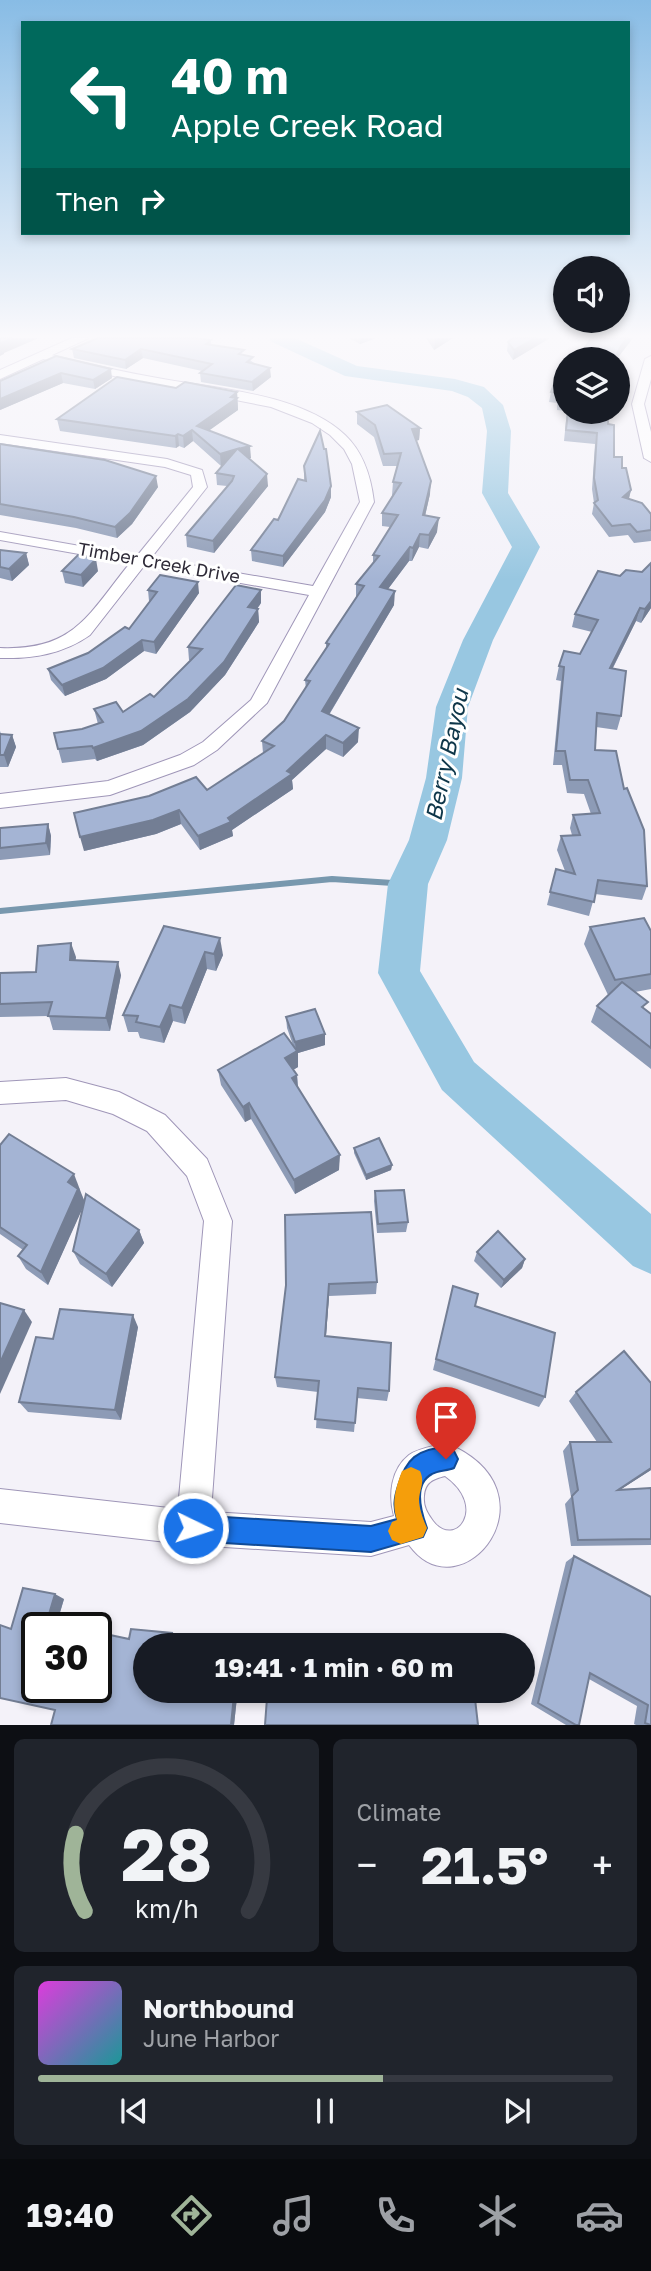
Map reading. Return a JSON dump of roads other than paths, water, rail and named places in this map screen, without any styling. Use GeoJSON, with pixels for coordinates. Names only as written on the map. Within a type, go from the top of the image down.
{"type":"FeatureCollection","features":[{"type":"Feature","properties":{"kind":"street"},"geometry":{"type":"LineString","coordinates":[[0,801],[110,788],[187,760],[210,746],[258,703],[366,502],[365,479],[354,452],[334,432],[310,418]]}},
{"type":"Feature","properties":{"kind":"street"},"geometry":{"type":"LineString","coordinates":[[641,418],[650,454]]}},
{"type":"Feature","properties":{"kind":"street"},"geometry":{"type":"LineString","coordinates":[[0,439],[167,463],[197,473],[200,488],[84,631],[72,640],[40,652],[0,653]]}},
{"type":"Feature","properties":{"kind":"street","name":"Timber Creek Drive"},"geometry":{"type":"LineString","coordinates":[[0,536],[318,592]]}},
{"type":"Feature","properties":{"kind":"street"},"geometry":{"type":"LineString","coordinates":[[0,1093],[66,1090],[119,1104],[156,1124],[197,1168],[218,1221],[193,1528]]}},
{"type":"Feature","properties":{"kind":"street"},"geometry":{"type":"LineString","coordinates":[[0,1506],[193,1528],[371,1539],[414,1528]]}},
{"type":"Feature","properties":{"kind":"waterway","name":"Berry Bayou"},"geometry":{"type":"LineString","coordinates":[[496,418],[499,431],[495,493],[526,547],[478,640],[452,707],[444,778],[428,840],[408,884],[399,973],[458,1076],[651,1248]]}},
{"type":"Feature","properties":{"kind":"waterway"},"geometry":{"type":"LineString","coordinates":[[0,911],[332,879],[408,884]]}}]}
